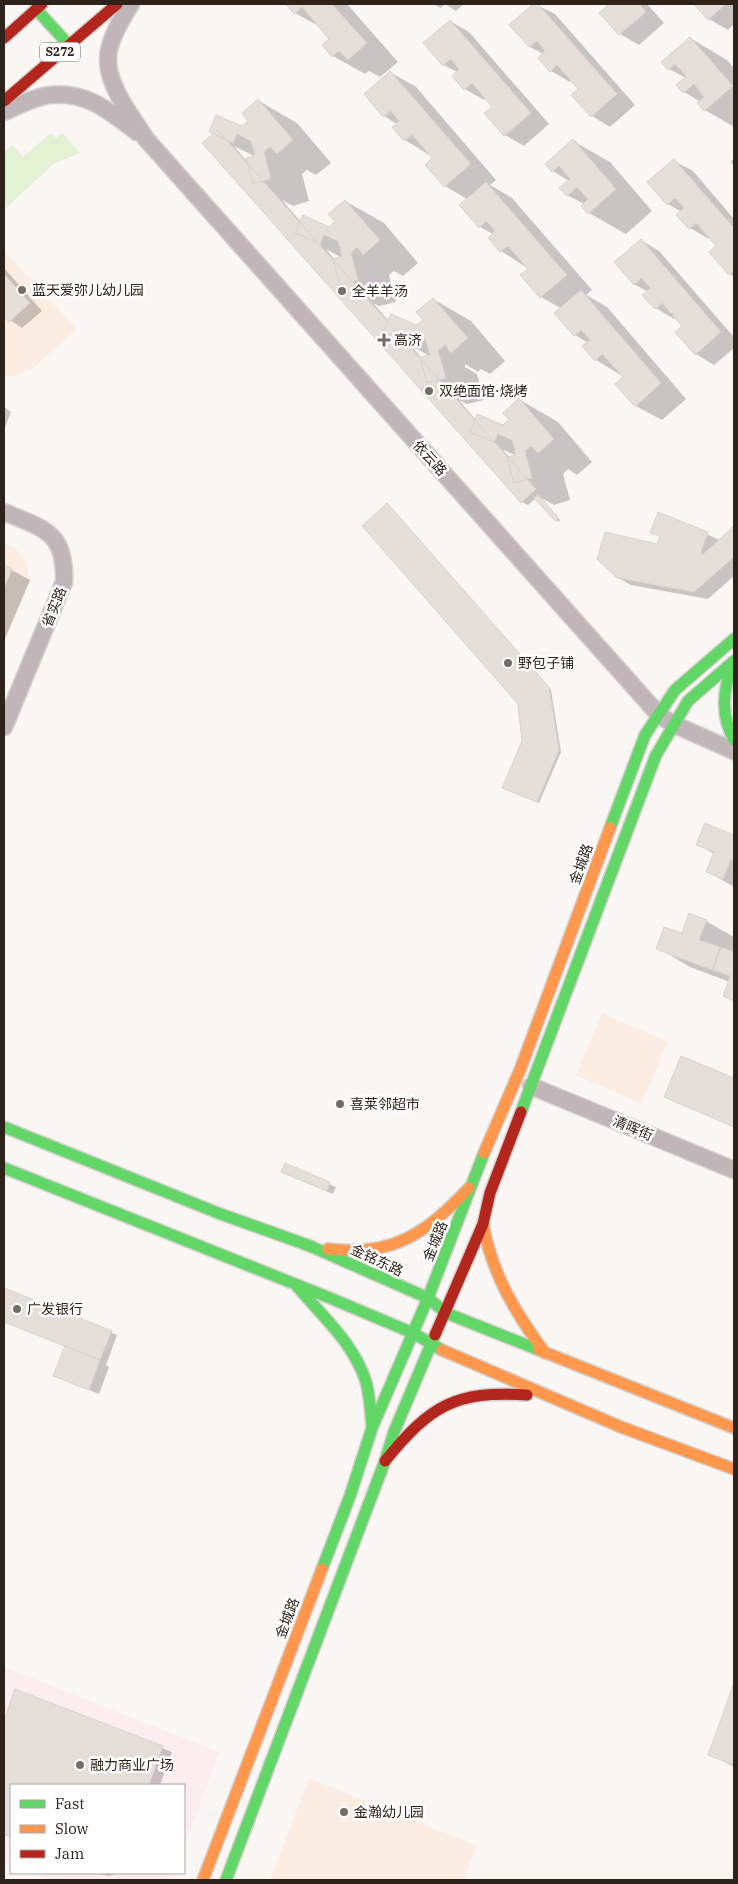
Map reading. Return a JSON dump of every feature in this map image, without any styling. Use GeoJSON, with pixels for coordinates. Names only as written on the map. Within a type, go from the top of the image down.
{"type":"FeatureCollection","features":[{"type":"Feature","properties":{"kind":"street","name":"S272"},"geometry":{"type":"LineString","coordinates":[[4,101],[117,4]]}},
{"type":"Feature","properties":{"kind":"street"},"geometry":{"type":"LineString","coordinates":[[131,4],[109,48],[109,72],[119,97],[146,138]]}},
{"type":"Feature","properties":{"kind":"street"},"geometry":{"type":"LineString","coordinates":[[4,38],[39,7],[69,45]]}},
{"type":"Feature","properties":{"kind":"street"},"geometry":{"type":"LineString","coordinates":[[4,112],[50,95],[78,95],[100,104],[146,138]]}},
{"type":"Feature","properties":{"kind":"street","name":"依云路"},"geometry":{"type":"LineString","coordinates":[[146,138],[659,715],[673,724],[734,751]]}},
{"type":"Feature","properties":{"kind":"street","name":"省实路"},"geometry":{"type":"LineString","coordinates":[[4,512],[46,529],[58,543],[65,561],[64,582],[4,727]]}},
{"type":"Feature","properties":{"kind":"street","name":"金城路"},"geometry":{"type":"LineString","coordinates":[[203,1880],[346,1505],[372,1428],[428,1298],[469,1188],[520,1070],[645,735],[675,690],[734,639]]}},
{"type":"Feature","properties":{"kind":"street"},"geometry":{"type":"LineString","coordinates":[[226,1880],[385,1461],[394,1432],[483,1224],[490,1193],[656,755],[688,700],[734,661]]}},
{"type":"Feature","properties":{"kind":"street"},"geometry":{"type":"LineString","coordinates":[[734,661],[723,698],[724,714],[734,740]]}},
{"type":"Feature","properties":{"kind":"street","name":"清晖街"},"geometry":{"type":"LineString","coordinates":[[531,1086],[734,1170]]}},
{"type":"Feature","properties":{"kind":"street","name":"金铭东路"},"geometry":{"type":"LineString","coordinates":[[4,1127],[209,1210],[310,1246],[428,1298],[446,1314],[545,1354],[588,1376],[734,1428]]}},
{"type":"Feature","properties":{"kind":"street"},"geometry":{"type":"LineString","coordinates":[[4,1168],[296,1284],[413,1333],[430,1345],[550,1397]]}},
{"type":"Feature","properties":{"kind":"street"},"geometry":{"type":"LineString","coordinates":[[310,1246],[339,1251],[359,1251],[408,1239],[428,1227],[469,1188]]}},
{"type":"Feature","properties":{"kind":"street"},"geometry":{"type":"LineString","coordinates":[[483,1224],[491,1264],[498,1283],[545,1354]]}},
{"type":"Feature","properties":{"kind":"street"},"geometry":{"type":"LineString","coordinates":[[270,1274],[284,1237]]}},
{"type":"Feature","properties":{"kind":"street"},"geometry":{"type":"LineString","coordinates":[[296,1284],[341,1337],[358,1361],[366,1382],[372,1428]]}},
{"type":"Feature","properties":{"kind":"street"},"geometry":{"type":"LineString","coordinates":[[385,1461],[409,1431],[434,1411],[455,1400],[494,1392],[550,1397],[577,1403],[734,1469]]}},
{"type":"Feature","properties":{"kind":"shaded area","name":"蓝天爱弥儿幼儿园"},"geometry":{"type":"Polygon","coordinates":[[[4,250],[76,329],[31,370],[10,377],[4,375],[4,250]]]}},
{"type":"Feature","properties":{"kind":"shaded area"},"geometry":{"type":"Polygon","coordinates":[[[4,543],[15,548],[27,564],[30,582],[4,644],[4,543]]]}},
{"type":"Feature","properties":{"kind":"shaded area"},"geometry":{"type":"Polygon","coordinates":[[[602,1013],[668,1042],[641,1104],[576,1075],[602,1013]]]}},
{"type":"Feature","properties":{"kind":"shaded area","name":"融力商业广场"},"geometry":{"type":"Polygon","coordinates":[[[4,1667],[219,1752],[185,1843],[185,1784],[10,1784],[10,1866],[4,1863],[4,1667]]]}},
{"type":"Feature","properties":{"kind":"shaded area","name":"金瀚幼儿园"},"geometry":{"type":"Polygon","coordinates":[[[309,1778],[477,1846],[464,1880],[270,1880],[309,1778]]]}},
{"type":"Feature","properties":{"kind":"shaded area"},"geometry":{"type":"Polygon","coordinates":[[[33,1874],[174,1874],[171,1880],[49,1880],[33,1874]]]}},
{"type":"Feature","properties":{"kind":"green space"},"geometry":{"type":"Polygon","coordinates":[[[51,133],[56,138],[62,133],[80,153],[53,164],[4,210],[4,153],[13,145],[23,157],[51,133]]]}},
{"type":"Feature","properties":{"kind":"building"},"geometry":{"type":"Polygon","coordinates":[[[286,4],[332,4],[367,43],[348,60],[339,51],[332,57],[322,45],[329,39],[302,7],[294,14],[286,4]]]}},
{"type":"Feature","properties":{"kind":"building"},"geometry":{"type":"Polygon","coordinates":[[[533,4],[538,4],[617,94],[591,117],[571,95],[578,89],[557,65],[550,72],[538,58],[545,51],[537,41],[529,47],[509,25],[533,4]]]}},
{"type":"Feature","properties":{"kind":"building"},"geometry":{"type":"Polygon","coordinates":[[[605,4],[639,4],[646,12],[619,35],[599,13],[607,6],[605,4]]]}},
{"type":"Feature","properties":{"kind":"building"},"geometry":{"type":"Polygon","coordinates":[[[694,4],[726,4],[708,20],[694,4]]]}},
{"type":"Feature","properties":{"kind":"building"},"geometry":{"type":"Polygon","coordinates":[[[450,20],[531,113],[504,136],[484,113],[492,107],[472,83],[464,90],[452,76],[459,69],[451,59],[443,66],[423,43],[450,20]]]}},
{"type":"Feature","properties":{"kind":"building"},"geometry":{"type":"Polygon","coordinates":[[[690,37],[733,86],[704,111],[697,103],[704,97],[694,84],[683,93],[676,85],[686,76],[675,64],[668,70],[661,62],[690,37]]]}},
{"type":"Feature","properties":{"kind":"building"},"geometry":{"type":"Polygon","coordinates":[[[390,71],[471,164],[444,187],[425,165],[432,158],[412,135],[404,141],[392,127],[399,121],[391,111],[383,117],[364,94],[390,71]]]}},
{"type":"Feature","properties":{"kind":"building"},"geometry":{"type":"Polygon","coordinates":[[[258,99],[293,140],[277,154],[270,147],[264,152],[271,179],[253,184],[246,158],[255,156],[251,141],[237,134],[233,143],[209,132],[216,115],[242,126],[248,121],[242,113],[258,99]]]}},
{"type":"Feature","properties":{"kind":"building"},"geometry":{"type":"Polygon","coordinates":[[[218,130],[536,489],[521,503],[202,143],[218,130]]]}},
{"type":"Feature","properties":{"kind":"building"},"geometry":{"type":"Polygon","coordinates":[[[573,139],[616,189],[588,214],[581,206],[588,199],[577,187],[567,196],[559,188],[570,179],[559,166],[552,172],[545,164],[573,139]]]}},
{"type":"Feature","properties":{"kind":"building"},"geometry":{"type":"Polygon","coordinates":[[[674,159],[734,228],[734,270],[729,275],[709,252],[716,246],[696,223],[689,229],[676,215],[684,208],[675,198],[667,205],[647,182],[674,159]]]}},
{"type":"Feature","properties":{"kind":"building"},"geometry":{"type":"Polygon","coordinates":[[[486,182],[567,275],[540,298],[520,275],[528,269],[508,246],[500,252],[488,238],[495,231],[486,221],[479,228],[459,205],[486,182]]]}},
{"type":"Feature","properties":{"kind":"building"},"geometry":{"type":"Polygon","coordinates":[[[345,200],[380,240],[363,255],[357,247],[351,253],[358,280],[340,285],[333,259],[342,256],[338,241],[324,235],[320,244],[295,233],[303,215],[329,227],[335,221],[328,214],[345,200]]]}},
{"type":"Feature","properties":{"kind":"building"},"geometry":{"type":"Polygon","coordinates":[[[641,239],[721,332],[695,355],[675,332],[682,326],[662,303],[655,309],[642,295],[650,288],[641,278],[634,285],[614,262],[641,239]]]}},
{"type":"Feature","properties":{"kind":"building"},"geometry":{"type":"Polygon","coordinates":[[[4,274],[30,303],[9,322],[4,316],[4,274]]]}},
{"type":"Feature","properties":{"kind":"building"},"geometry":{"type":"Polygon","coordinates":[[[581,290],[661,383],[635,407],[615,384],[623,377],[602,354],[595,361],[582,346],[590,340],[581,330],[574,336],[554,313],[581,290]]]}},
{"type":"Feature","properties":{"kind":"building"},"geometry":{"type":"Polygon","coordinates":[[[433,298],[468,338],[451,353],[445,345],[438,351],[446,378],[427,383],[420,357],[430,355],[425,339],[411,333],[407,342],[383,331],[391,314],[416,325],[423,320],[416,312],[433,298]]]}},
{"type":"Feature","properties":{"kind":"building"},"geometry":{"type":"Polygon","coordinates":[[[519,398],[554,439],[538,453],[531,446],[525,451],[532,478],[514,483],[507,457],[516,455],[512,440],[498,434],[494,442],[470,432],[477,414],[503,425],[509,420],[503,413],[519,398]]]}},
{"type":"Feature","properties":{"kind":"building"},"geometry":{"type":"Polygon","coordinates":[[[538,495],[559,518],[555,521],[534,498],[538,495]]]}},
{"type":"Feature","properties":{"kind":"building"},"geometry":{"type":"Polygon","coordinates":[[[387,503],[549,687],[559,750],[537,802],[502,788],[522,741],[518,704],[362,526],[387,503]]]}},
{"type":"Feature","properties":{"kind":"building"},"geometry":{"type":"Polygon","coordinates":[[[658,512],[708,532],[701,552],[702,555],[734,526],[734,557],[694,592],[617,578],[597,559],[605,532],[657,544],[660,536],[650,533],[658,512]]]}},
{"type":"Feature","properties":{"kind":"building"},"geometry":{"type":"Polygon","coordinates":[[[4,565],[12,569],[4,588],[4,565]]]}},
{"type":"Feature","properties":{"kind":"building"},"geometry":{"type":"Polygon","coordinates":[[[705,823],[734,835],[734,861],[731,859],[723,879],[706,872],[714,852],[696,845],[705,823]]]}},
{"type":"Feature","properties":{"kind":"building"},"geometry":{"type":"Polygon","coordinates":[[[689,913],[707,920],[699,940],[720,947],[712,970],[656,949],[664,927],[682,933],[689,913]]]}},
{"type":"Feature","properties":{"kind":"building"},"geometry":{"type":"Polygon","coordinates":[[[721,947],[734,952],[734,1001],[723,996],[730,976],[713,970],[721,947]]]}},
{"type":"Feature","properties":{"kind":"building"},"geometry":{"type":"Polygon","coordinates":[[[681,1056],[734,1078],[734,1127],[664,1097],[681,1056]]]}},
{"type":"Feature","properties":{"kind":"building"},"geometry":{"type":"Polygon","coordinates":[[[285,1163],[330,1182],[327,1191],[281,1172],[285,1163]]]}},
{"type":"Feature","properties":{"kind":"building"},"geometry":{"type":"Polygon","coordinates":[[[4,1288],[112,1331],[100,1360],[4,1322],[4,1288]]]}},
{"type":"Feature","properties":{"kind":"building"},"geometry":{"type":"Polygon","coordinates":[[[65,1346],[100,1360],[89,1390],[53,1376],[65,1346]]]}},
{"type":"Feature","properties":{"kind":"building"},"geometry":{"type":"Polygon","coordinates":[[[734,1683],[734,1765],[708,1755],[734,1683]]]}},
{"type":"Feature","properties":{"kind":"building","name":"融力商业广场"},"geometry":{"type":"Polygon","coordinates":[[[15,1689],[163,1746],[149,1784],[10,1784],[10,1837],[4,1834],[4,1721],[15,1689]]]}},
{"type":"Feature","properties":{"kind":"traffic: fast"},"geometry":{"type":"LineString","coordinates":[[36,9],[69,45]]}},
{"type":"Feature","properties":{"kind":"traffic: fast"},"geometry":{"type":"LineString","coordinates":[[610,828],[645,735],[675,690],[734,639]]}},
{"type":"Feature","properties":{"kind":"traffic: fast"},"geometry":{"type":"LineString","coordinates":[[521,1112],[656,755],[688,701],[734,661]]}},
{"type":"Feature","properties":{"kind":"traffic: fast"},"geometry":{"type":"LineString","coordinates":[[733,663],[724,702],[727,721],[734,740]]}},
{"type":"Feature","properties":{"kind":"traffic: fast"},"geometry":{"type":"LineString","coordinates":[[4,1127],[218,1213],[310,1246],[428,1298],[446,1313],[539,1350]]}},
{"type":"Feature","properties":{"kind":"traffic: fast"},"geometry":{"type":"LineString","coordinates":[[322,1569],[350,1496],[372,1428],[428,1298],[484,1153]]}},
{"type":"Feature","properties":{"kind":"traffic: fast"},"geometry":{"type":"LineString","coordinates":[[4,1168],[330,1298],[413,1333],[442,1350]]}},
{"type":"Feature","properties":{"kind":"traffic: fast"},"geometry":{"type":"LineString","coordinates":[[296,1285],[336,1330],[361,1368],[366,1382],[372,1428]]}},
{"type":"Feature","properties":{"kind":"traffic: fast"},"geometry":{"type":"LineString","coordinates":[[226,1880],[385,1461],[394,1432],[435,1335]]}},
{"type":"Feature","properties":{"kind":"traffic: slow"},"geometry":{"type":"LineString","coordinates":[[484,1153],[520,1070],[610,828]]}},
{"type":"Feature","properties":{"kind":"traffic: slow"},"geometry":{"type":"LineString","coordinates":[[328,1249],[351,1251],[372,1249],[390,1245],[407,1238],[438,1218],[469,1188]]}},
{"type":"Feature","properties":{"kind":"traffic: slow"},"geometry":{"type":"LineString","coordinates":[[483,1224],[492,1259],[506,1292],[524,1323],[545,1353]]}},
{"type":"Feature","properties":{"kind":"traffic: slow"},"geometry":{"type":"LineString","coordinates":[[442,1350],[621,1427],[734,1469]]}},
{"type":"Feature","properties":{"kind":"traffic: slow"},"geometry":{"type":"LineString","coordinates":[[539,1350],[734,1428]]}},
{"type":"Feature","properties":{"kind":"traffic: slow"},"geometry":{"type":"LineString","coordinates":[[203,1880],[322,1569]]}},
{"type":"Feature","properties":{"kind":"traffic: jam"},"geometry":{"type":"LineString","coordinates":[[4,38],[42,4]]}},
{"type":"Feature","properties":{"kind":"traffic: jam"},"geometry":{"type":"LineString","coordinates":[[4,101],[117,4]]}},
{"type":"Feature","properties":{"kind":"traffic: jam"},"geometry":{"type":"LineString","coordinates":[[435,1335],[483,1224],[490,1193],[521,1112]]}},
{"type":"Feature","properties":{"kind":"traffic: jam"},"geometry":{"type":"LineString","coordinates":[[385,1461],[416,1427],[446,1406],[462,1399],[481,1395],[527,1395]]}},
{"type":"Feature","properties":{"kind":"place","name":"蓝天爱弥儿幼儿园"},"geometry":{"type":"Point","coordinates":[22,290]}},
{"type":"Feature","properties":{"kind":"place","name":"全羊羊汤"},"geometry":{"type":"Point","coordinates":[342,291]}},
{"type":"Feature","properties":{"kind":"place","name":"高济"},"geometry":{"type":"Point","coordinates":[384,340]}},
{"type":"Feature","properties":{"kind":"place","name":"双绝面馆·烧烤"},"geometry":{"type":"Point","coordinates":[429,391]}},
{"type":"Feature","properties":{"kind":"place","name":"野包子铺"},"geometry":{"type":"Point","coordinates":[508,663]}},
{"type":"Feature","properties":{"kind":"place","name":"喜莱邻超市"},"geometry":{"type":"Point","coordinates":[340,1104]}},
{"type":"Feature","properties":{"kind":"place","name":"广发银行"},"geometry":{"type":"Point","coordinates":[17,1309]}},
{"type":"Feature","properties":{"kind":"place","name":"融力商业广场"},"geometry":{"type":"Point","coordinates":[80,1765]}},
{"type":"Feature","properties":{"kind":"place","name":"金瀚幼儿园"},"geometry":{"type":"Point","coordinates":[344,1812]}}]}
